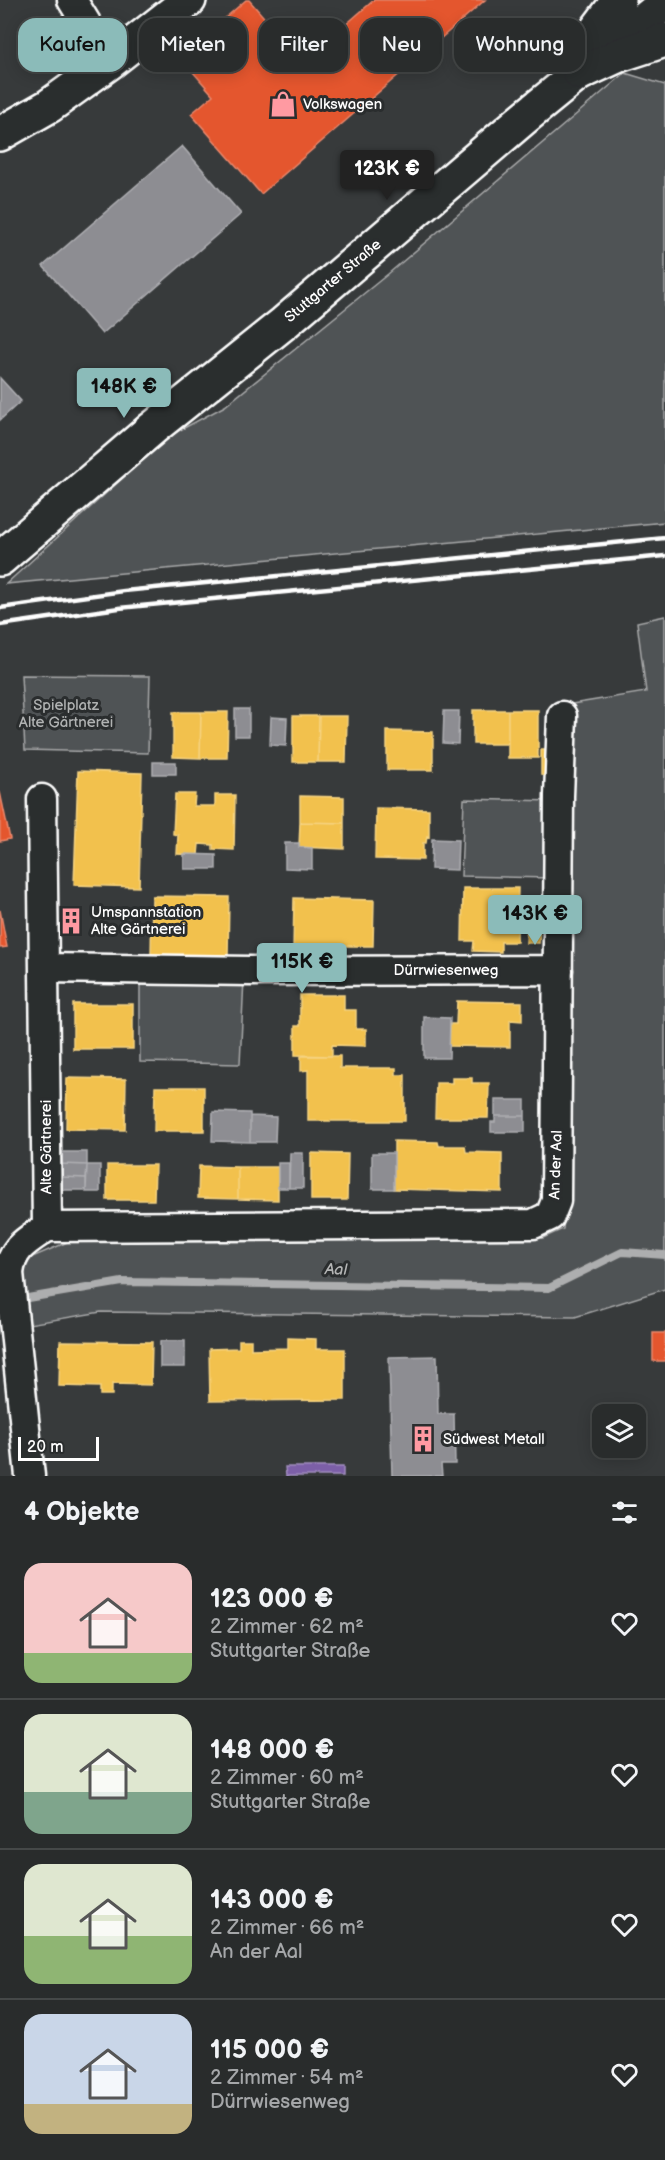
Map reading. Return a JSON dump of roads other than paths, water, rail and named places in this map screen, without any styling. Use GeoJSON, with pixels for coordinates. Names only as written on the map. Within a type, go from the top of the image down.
{"type":"FeatureCollection","features":[{"type":"Feature","properties":{"kind":"main road"},"geometry":{"type":"LineString","coordinates":[[127,49],[189,0]]}},
{"type":"Feature","properties":{"kind":"main road"},"geometry":{"type":"LineString","coordinates":[[524,118],[590,40],[619,0]]}},
{"type":"Feature","properties":{"kind":"main road","name":"Stuttgarter Straße"},"geometry":{"type":"LineString","coordinates":[[0,559],[153,428],[284,323],[524,118],[665,3]]}},
{"type":"Feature","properties":{"kind":"main road"},"geometry":{"type":"LineString","coordinates":[[580,73],[619,55],[665,40]]}},
{"type":"Feature","properties":{"kind":"main road"},"geometry":{"type":"LineString","coordinates":[[0,134],[49,106],[96,72]]}},
{"type":"Feature","properties":{"kind":"street"},"geometry":{"type":"LineString","coordinates":[[72,0],[83,18]]}},
{"type":"Feature","properties":{"kind":"street","name":"An der Aal"},"geometry":{"type":"LineString","coordinates":[[47,1227],[533,1224],[550,1216],[556,1201],[559,796],[562,716]]}},
{"type":"Feature","properties":{"kind":"street","name":"Alte Gärtnerei"},"geometry":{"type":"LineString","coordinates":[[42,799],[47,1227]]}},
{"type":"Feature","properties":{"kind":"street","name":"Dürrwiesenweg"},"geometry":{"type":"LineString","coordinates":[[45,968],[251,971],[558,970]]}},
{"type":"Feature","properties":{"kind":"street"},"geometry":{"type":"LineString","coordinates":[[30,1476],[9,1273],[10,1259],[21,1245],[47,1227]]}},
{"type":"Feature","properties":{"kind":"waterway","name":"Aal"},"geometry":{"type":"LineString","coordinates":[[16,1300],[122,1282],[549,1288],[622,1252],[665,1255]]}},
{"type":"Feature","properties":{"kind":"railway"},"geometry":{"type":"LineString","coordinates":[[0,608],[124,591],[665,538]]}},
{"type":"Feature","properties":{"kind":"railway"},"geometry":{"type":"LineString","coordinates":[[0,625],[119,608],[665,556]]}},
{"type":"Feature","properties":{"kind":"place","name":"Volkswagen"},"geometry":{"type":"Point","coordinates":[283,104]}},
{"type":"Feature","properties":{"kind":"place","name":"Umspannstation Alte Gärtnerei"},"geometry":{"type":"Point","coordinates":[71,921]}},
{"type":"Feature","properties":{"kind":"place","name":"Südwest Metall"},"geometry":{"type":"Point","coordinates":[423,1439]}},
{"type":"Feature","properties":{"kind":"park label","name":"Spielplatz Alte Gärtnerei"},"geometry":{"type":"Point","coordinates":[66,714]}}]}
